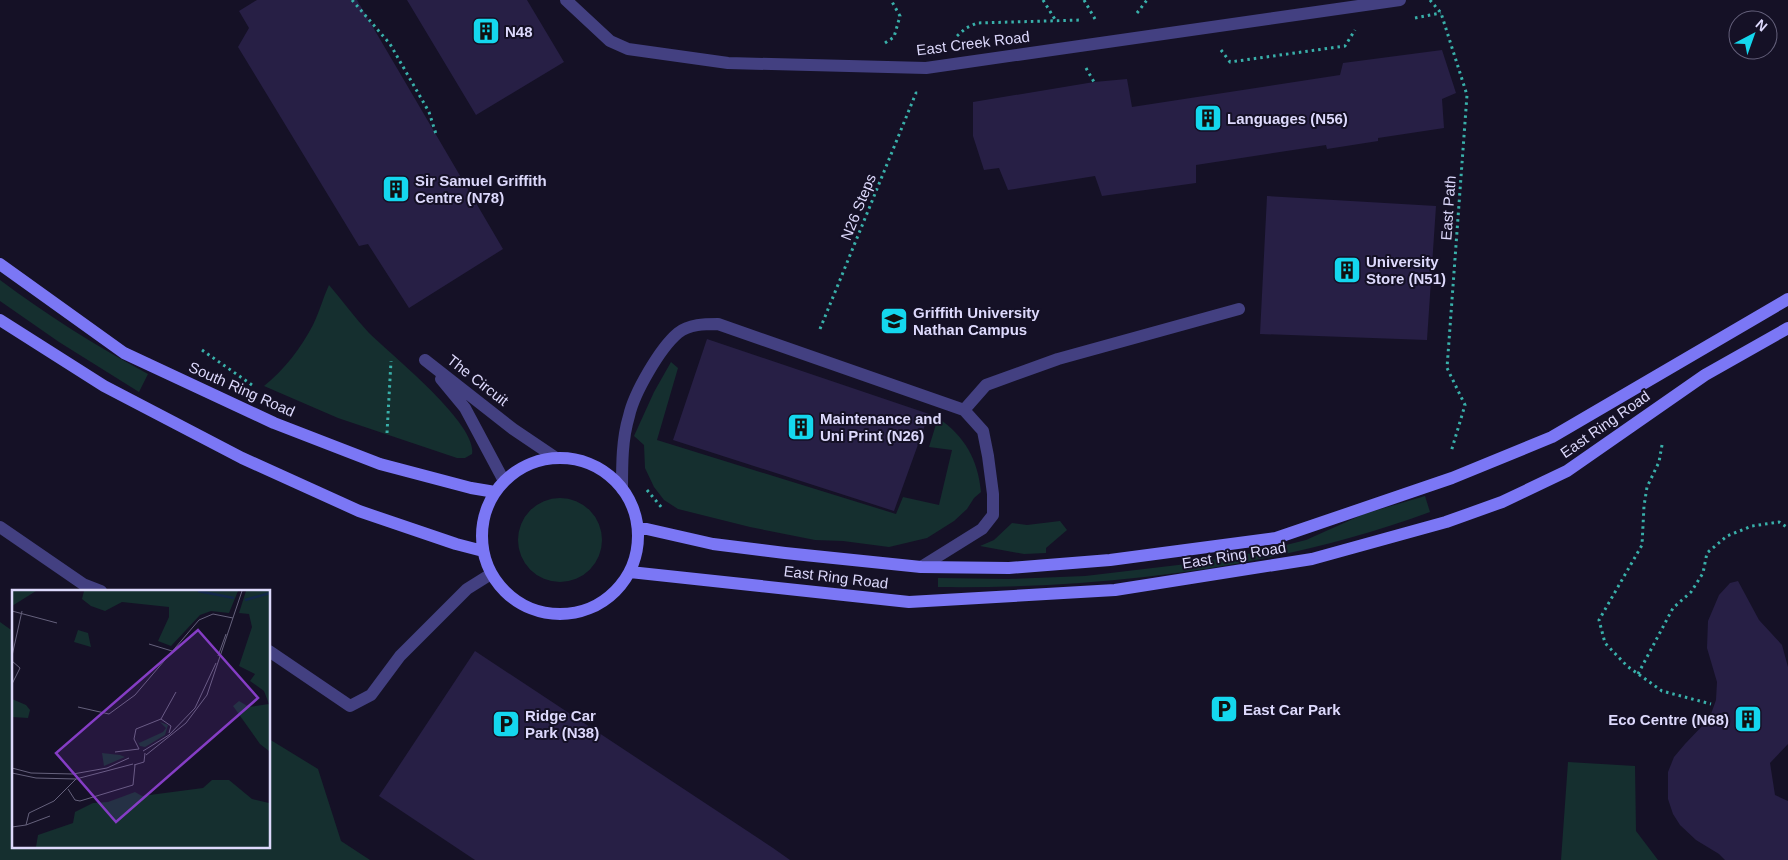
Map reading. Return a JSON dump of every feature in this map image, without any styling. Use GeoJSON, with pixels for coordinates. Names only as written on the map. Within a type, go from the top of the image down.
{"type":"FeatureCollection","features":[{"type":"Feature","properties":{"kind":"street","name":"East Creek Road"},"geometry":{"type":"LineString","coordinates":[[566,0],[610,41],[628,49],[728,63],[926,68],[1400,0]]}},
{"type":"Feature","properties":{"kind":"street","name":"South Ring Road"},"geometry":{"type":"LineString","coordinates":[[0,264],[124,353],[274,422],[380,464],[471,488],[495,492]]}},
{"type":"Feature","properties":{"kind":"street","name":"East Ring Road"},"geometry":{"type":"LineString","coordinates":[[638,527],[713,544],[785,553],[921,566],[1009,568],[1110,560],[1276,538],[1452,478],[1552,437],[1788,300]]}},
{"type":"Feature","properties":{"kind":"street"},"geometry":{"type":"LineString","coordinates":[[964,410],[986,385],[1058,358],[1239,308]]}},
{"type":"Feature","properties":{"kind":"street"},"geometry":{"type":"LineString","coordinates":[[0,320],[104,386],[242,458],[359,511],[456,544],[483,551]]}},
{"type":"Feature","properties":{"kind":"street"},"geometry":{"type":"LineString","coordinates":[[622,488],[625,434],[629,414],[637,394],[666,348],[678,333],[692,326],[718,324],[964,410],[983,431],[993,494],[993,515],[982,529],[921,566]]}},
{"type":"Feature","properties":{"kind":"street","name":"East Ring Road"},"geometry":{"type":"LineString","coordinates":[[630,572],[909,602],[1115,590],[1312,559],[1446,522],[1502,502],[1567,471],[1705,375],[1788,328]]}},
{"type":"Feature","properties":{"kind":"street","name":"The Circuit"},"geometry":{"type":"LineString","coordinates":[[504,481],[465,408],[425,360],[513,429],[556,458]]}},
{"type":"Feature","properties":{"kind":"street"},"geometry":{"type":"LineString","coordinates":[[556,458],[580,461],[603,471],[622,488],[633,507],[638,527],[638,542],[630,572],[616,591],[589,611],[550,613],[527,606],[506,593],[491,574],[483,551],[482,530],[486,510],[495,492],[519,468],[536,461],[556,458]]}},
{"type":"Feature","properties":{"kind":"street"},"geometry":{"type":"LineString","coordinates":[[0,527],[83,584],[98,590]]}},
{"type":"Feature","properties":{"kind":"street"},"geometry":{"type":"LineString","coordinates":[[270,652],[350,706],[371,695],[400,656],[467,589],[491,574]]}},
{"type":"Feature","properties":{"kind":"path"},"geometry":{"type":"LineString","coordinates":[[352,0],[390,44],[429,112],[436,134]]}},
{"type":"Feature","properties":{"kind":"path"},"geometry":{"type":"LineString","coordinates":[[881,46],[894,37],[900,16],[891,0]]}},
{"type":"Feature","properties":{"kind":"path"},"geometry":{"type":"LineString","coordinates":[[1084,0],[1095,20]]}},
{"type":"Feature","properties":{"kind":"path"},"geometry":{"type":"LineString","coordinates":[[1128,15],[1137,14],[1147,0]]}},
{"type":"Feature","properties":{"kind":"path","name":"East Path"},"geometry":{"type":"LineString","coordinates":[[1430,0],[1441,13],[1467,95],[1447,368],[1465,405],[1447,462],[1452,478]]}},
{"type":"Feature","properties":{"kind":"path"},"geometry":{"type":"LineString","coordinates":[[1412,19],[1441,13]]}},
{"type":"Feature","properties":{"kind":"path"},"geometry":{"type":"LineString","coordinates":[[957,36],[966,28],[977,23],[1095,20],[1103,18]]}},
{"type":"Feature","properties":{"kind":"path"},"geometry":{"type":"LineString","coordinates":[[1221,50],[1230,62],[1345,46],[1356,29]]}},
{"type":"Feature","properties":{"kind":"path"},"geometry":{"type":"LineString","coordinates":[[1083,67],[1092,66]]}},
{"type":"Feature","properties":{"kind":"path","name":"N26 Steps"},"geometry":{"type":"LineString","coordinates":[[820,329],[916,93],[925,91]]}},
{"type":"Feature","properties":{"kind":"path"},"geometry":{"type":"LineString","coordinates":[[202,350],[260,389]]}},
{"type":"Feature","properties":{"kind":"path"},"geometry":{"type":"LineString","coordinates":[[387,433],[391,361]]}},
{"type":"Feature","properties":{"kind":"path"},"geometry":{"type":"LineString","coordinates":[[1662,445],[1659,462],[1647,487],[1642,544],[1599,620],[1605,643],[1626,666],[1662,691],[1711,704]]}},
{"type":"Feature","properties":{"kind":"path"},"geometry":{"type":"LineString","coordinates":[[644,484],[648,492],[663,509]]}},
{"type":"Feature","properties":{"kind":"path"},"geometry":{"type":"LineString","coordinates":[[1638,674],[1673,608],[1691,592],[1703,573],[1707,553],[1727,536],[1752,526],[1779,522],[1788,528]]}},
{"type":"Feature","properties":{"kind":"green space"},"geometry":{"type":"Polygon","coordinates":[[[0,280],[72,330],[148,374],[139,392],[59,342],[0,301],[0,280]]]}},
{"type":"Feature","properties":{"kind":"green space"},"geometry":{"type":"Polygon","coordinates":[[[329,285],[369,333],[448,408],[470,441],[472,454],[465,458],[457,458],[338,418],[264,386],[285,366],[303,342],[315,320],[329,285]]]}},
{"type":"Feature","properties":{"kind":"green space"},"geometry":{"type":"Polygon","coordinates":[[[671,362],[678,368],[657,440],[896,514],[903,497],[939,505],[952,450],[929,447],[938,418],[956,433],[969,450],[977,469],[981,492],[954,521],[927,538],[889,547],[843,541],[815,540],[750,527],[678,509],[664,500],[654,487],[645,468],[644,445],[634,436],[654,392],[671,362]]]}},
{"type":"Feature","properties":{"kind":"green space"},"geometry":{"type":"Polygon","coordinates":[[[1425,496],[1430,512],[1371,532],[1311,548],[1249,561],[1187,572],[1125,579],[1000,587],[938,587],[938,578],[1008,579],[1085,576],[1195,563],[1258,552],[1306,540],[1364,514],[1425,496]]]}},
{"type":"Feature","properties":{"kind":"green space"},"geometry":{"type":"Polygon","coordinates":[[[560,498],[576,501],[590,510],[599,524],[602,540],[599,556],[590,570],[576,579],[560,582],[544,579],[530,570],[521,556],[518,540],[521,524],[530,510],[544,501],[560,498]]]}},
{"type":"Feature","properties":{"kind":"green space"},"geometry":{"type":"Polygon","coordinates":[[[1060,521],[1067,530],[1046,548],[1046,553],[1024,554],[980,546],[994,540],[1012,523],[1027,525],[1060,521]]]}},
{"type":"Feature","properties":{"kind":"green space"},"geometry":{"type":"Polygon","coordinates":[[[0,622],[12,631],[12,848],[270,848],[270,740],[318,769],[341,841],[370,860],[0,860],[0,622]]]}},
{"type":"Feature","properties":{"kind":"green space"},"geometry":{"type":"Polygon","coordinates":[[[1568,762],[1635,766],[1636,831],[1658,860],[1561,860],[1568,762]]]}},
{"type":"Feature","properties":{"kind":"building","name":"Sir Samuel Griffith Centre (N78)"},"geometry":{"type":"Polygon","coordinates":[[[257,0],[357,0],[503,249],[409,308],[368,244],[359,246],[238,47],[249,28],[239,11],[257,0]]]}},
{"type":"Feature","properties":{"kind":"building","name":"N48"},"geometry":{"type":"Polygon","coordinates":[[[407,0],[527,0],[564,62],[476,115],[407,0]]]}},
{"type":"Feature","properties":{"kind":"building","name":"Languages (N56)"},"geometry":{"type":"Polygon","coordinates":[[[1442,50],[1456,93],[1442,99],[1444,128],[1378,138],[1378,141],[1327,149],[1326,145],[1196,165],[1196,183],[1102,196],[1095,176],[1008,190],[999,168],[984,170],[973,136],[973,102],[1094,82],[1127,79],[1132,107],[1340,75],[1343,63],[1442,50]]]}},
{"type":"Feature","properties":{"kind":"building","name":"University Store (N51)"},"geometry":{"type":"Polygon","coordinates":[[[1267,196],[1436,206],[1427,340],[1260,334],[1267,196]]]}},
{"type":"Feature","properties":{"kind":"building","name":"Maintenance and Uni Print (N26)"},"geometry":{"type":"Polygon","coordinates":[[[707,339],[929,414],[894,511],[673,440],[707,339]]]}},
{"type":"Feature","properties":{"kind":"building","name":"Eco Centre (N68)"},"geometry":{"type":"Polygon","coordinates":[[[1738,581],[1759,620],[1782,645],[1788,667],[1788,744],[1770,763],[1775,795],[1788,801],[1788,860],[1725,860],[1719,854],[1696,840],[1680,825],[1673,814],[1668,799],[1668,772],[1674,757],[1704,724],[1711,714],[1716,700],[1717,682],[1707,648],[1708,621],[1719,595],[1730,583],[1738,581]]]}},
{"type":"Feature","properties":{"kind":"building","name":"Ridge Car Park (N38)"},"geometry":{"type":"Polygon","coordinates":[[[475,651],[790,860],[475,860],[379,796],[475,651]]]}},
{"type":"Feature","properties":{"kind":"place","name":"N48"},"geometry":{"type":"Point","coordinates":[486,31]}},
{"type":"Feature","properties":{"kind":"place","name":"Languages (N56)"},"geometry":{"type":"Point","coordinates":[1208,118]}},
{"type":"Feature","properties":{"kind":"place","name":"Sir Samuel Griffith Centre (N78)"},"geometry":{"type":"Point","coordinates":[396,189]}},
{"type":"Feature","properties":{"kind":"place","name":"University Store (N51)"},"geometry":{"type":"Point","coordinates":[1347,270]}},
{"type":"Feature","properties":{"kind":"place","name":"Griffith University Nathan Campus"},"geometry":{"type":"Point","coordinates":[894,321]}},
{"type":"Feature","properties":{"kind":"place","name":"Maintenance and Uni Print (N26)"},"geometry":{"type":"Point","coordinates":[801,427]}},
{"type":"Feature","properties":{"kind":"place","name":"East Car Park"},"geometry":{"type":"Point","coordinates":[1224,709]}},
{"type":"Feature","properties":{"kind":"place","name":"Eco Centre (N68)"},"geometry":{"type":"Point","coordinates":[1748,719]}},
{"type":"Feature","properties":{"kind":"place","name":"Ridge Car Park (N38)"},"geometry":{"type":"Point","coordinates":[506,724]}}]}
